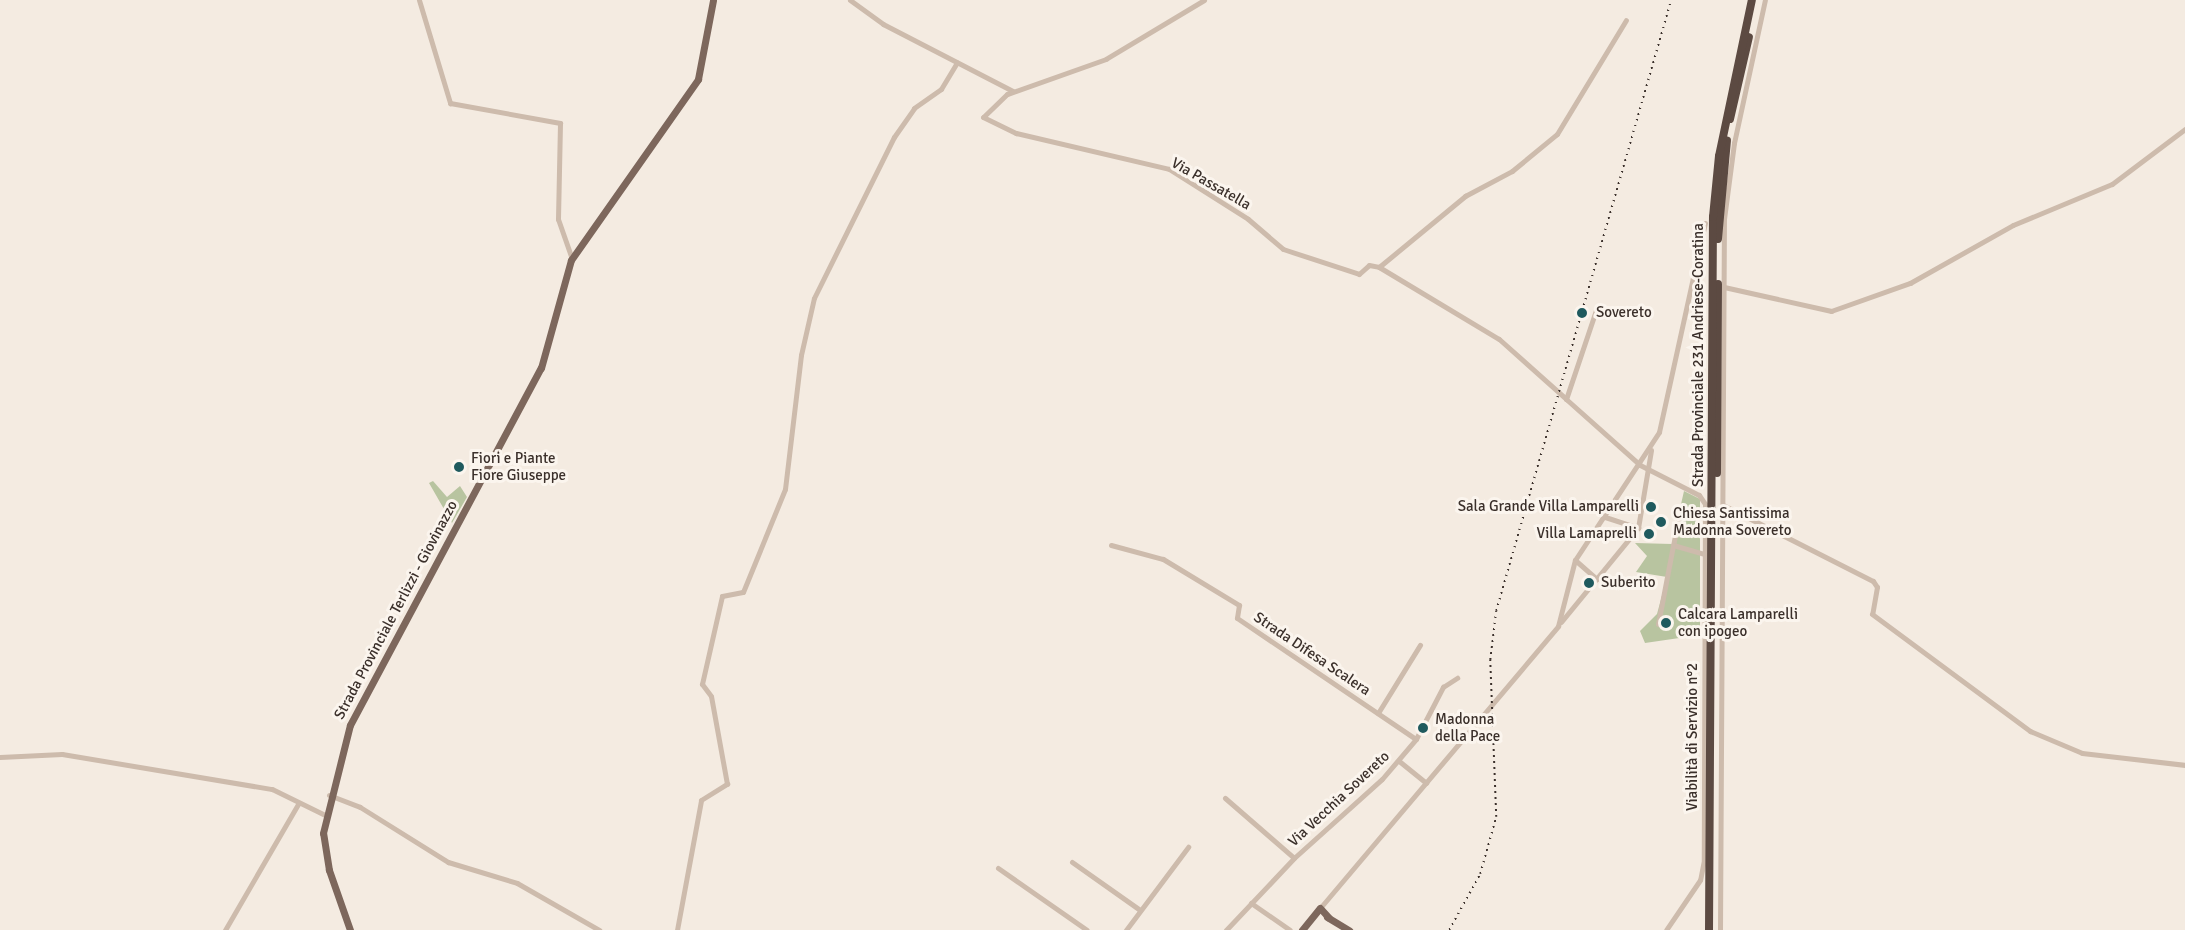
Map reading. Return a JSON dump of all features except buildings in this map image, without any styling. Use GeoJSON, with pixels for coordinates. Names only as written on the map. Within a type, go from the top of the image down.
{"type":"FeatureCollection","features":[{"type":"Feature","properties":{"kind":"highway","name":"Strada Provinciale 231 Andriese-Coratina"},"geometry":{"type":"LineString","coordinates":[[1708,930],[1713,217],[1719,156],[1752,0]]}},
{"type":"Feature","properties":{"kind":"highway","name":"Strada Provinciale 231 Andriese-Coratina"},"geometry":{"type":"LineString","coordinates":[[1714,930],[1719,218],[1728,132],[1757,0]]}},
{"type":"Feature","properties":{"kind":"main road","name":"Strada Provinciale Terlizzi - Giovinazzo"},"geometry":{"type":"LineString","coordinates":[[350,930],[329,870],[325,815],[329,795],[358,707],[541,368],[572,258],[698,79],[714,1]]}},
{"type":"Feature","properties":{"kind":"main road"},"geometry":{"type":"LineString","coordinates":[[1302,930],[1318,911],[1349,930]]}},
{"type":"Feature","properties":{"kind":"street"},"geometry":{"type":"LineString","coordinates":[[419,0],[450,103],[560,123],[557,209],[572,258]]}},
{"type":"Feature","properties":{"kind":"street"},"geometry":{"type":"LineString","coordinates":[[850,0],[883,24],[1013,91]]}},
{"type":"Feature","properties":{"kind":"street","name":"Via Passatella"},"geometry":{"type":"LineString","coordinates":[[1204,0],[1106,59],[1013,91],[984,110],[984,118],[1016,133],[1169,169],[1248,219],[1283,249],[1359,274],[1369,265],[1379,267]]}},
{"type":"Feature","properties":{"kind":"street"},"geometry":{"type":"LineString","coordinates":[[1720,930],[1724,219],[1734,143],[1765,0]]}},
{"type":"Feature","properties":{"kind":"street"},"geometry":{"type":"LineString","coordinates":[[1626,20],[1557,134],[1512,171],[1465,196],[1379,267],[1499,339],[1650,472]]}},
{"type":"Feature","properties":{"kind":"street"},"geometry":{"type":"LineString","coordinates":[[677,930],[700,800],[727,784],[711,696],[702,684],[722,596],[743,592],[784,491],[814,298],[894,137],[914,108],[941,89],[957,62]]}},
{"type":"Feature","properties":{"kind":"street"},"geometry":{"type":"LineString","coordinates":[[1724,287],[1831,311],[1910,283],[2013,225],[2112,184],[2185,129]]}},
{"type":"Feature","properties":{"kind":"street"},"geometry":{"type":"LineString","coordinates":[[1318,911],[1638,528],[1650,472],[1651,450],[1705,223]]}},
{"type":"Feature","properties":{"kind":"street"},"geometry":{"type":"LineString","coordinates":[[1566,399],[1596,310]]}},
{"type":"Feature","properties":{"kind":"street"},"geometry":{"type":"LineString","coordinates":[[1558,626],[1575,560],[1651,450]]}},
{"type":"Feature","properties":{"kind":"street","name":"Viabilità di Servizio n°2"},"geometry":{"type":"LineString","coordinates":[[1650,472],[1703,498],[1705,554],[1704,860],[1700,880],[1666,930]]}},
{"type":"Feature","properties":{"kind":"street"},"geometry":{"type":"LineString","coordinates":[[1723,505],[1873,581],[1877,587],[1872,614],[2030,731],[2082,753],[2185,765]]}},
{"type":"Feature","properties":{"kind":"street"},"geometry":{"type":"LineString","coordinates":[[1658,624],[1679,515]]}},
{"type":"Feature","properties":{"kind":"street"},"geometry":{"type":"LineString","coordinates":[[1723,517],[1741,516]]}},
{"type":"Feature","properties":{"kind":"street"},"geometry":{"type":"LineString","coordinates":[[1605,517],[1638,528]]}},
{"type":"Feature","properties":{"kind":"street","name":"Strada Difesa Scalera"},"geometry":{"type":"LineString","coordinates":[[1111,544],[1163,559],[1239,605],[1237,618],[1416,739]]}},
{"type":"Feature","properties":{"kind":"street"},"geometry":{"type":"LineString","coordinates":[[1673,545],[1705,554]]}},
{"type":"Feature","properties":{"kind":"street"},"geometry":{"type":"LineString","coordinates":[[1575,560],[1597,579]]}},
{"type":"Feature","properties":{"kind":"street"},"geometry":{"type":"LineString","coordinates":[[1378,713],[1420,645]]}},
{"type":"Feature","properties":{"kind":"street","name":"Via Vecchia Sovereto"},"geometry":{"type":"LineString","coordinates":[[1226,930],[1294,858],[1399,760],[1416,739],[1443,687],[1457,678]]}},
{"type":"Feature","properties":{"kind":"street"},"geometry":{"type":"LineString","coordinates":[[0,757],[62,754],[272,789],[298,804],[325,815]]}},
{"type":"Feature","properties":{"kind":"street"},"geometry":{"type":"LineString","coordinates":[[1399,760],[1426,783]]}},
{"type":"Feature","properties":{"kind":"street"},"geometry":{"type":"LineString","coordinates":[[329,795],[360,807],[448,862],[517,883],[599,930]]}},
{"type":"Feature","properties":{"kind":"street"},"geometry":{"type":"LineString","coordinates":[[1225,798],[1294,858]]}},
{"type":"Feature","properties":{"kind":"street"},"geometry":{"type":"LineString","coordinates":[[225,930],[298,804]]}},
{"type":"Feature","properties":{"kind":"street"},"geometry":{"type":"LineString","coordinates":[[1126,930],[1188,847]]}},
{"type":"Feature","properties":{"kind":"street"},"geometry":{"type":"LineString","coordinates":[[1072,862],[1140,910]]}},
{"type":"Feature","properties":{"kind":"street"},"geometry":{"type":"LineString","coordinates":[[998,868],[1087,930]]}},
{"type":"Feature","properties":{"kind":"street"},"geometry":{"type":"LineString","coordinates":[[1251,903],[1290,930]]}},
{"type":"Feature","properties":{"kind":"green space"},"geometry":{"type":"Polygon","coordinates":[[[433,481],[447,497],[460,486],[467,497],[452,523],[429,483],[433,481]]]}},
{"type":"Feature","properties":{"kind":"green space"},"geometry":{"type":"Polygon","coordinates":[[[1684,491],[1700,499],[1700,635],[1645,643],[1640,631],[1657,614],[1667,577],[1636,572],[1647,556],[1635,543],[1672,544],[1684,491]]]}},
{"type":"Feature","properties":{"kind":"railway"},"geometry":{"type":"LineString","coordinates":[[1449,930],[1480,874],[1496,817],[1490,660],[1496,611],[1671,0]]}},
{"type":"Feature","properties":{"kind":"place","name":"Sovereto"},"geometry":{"type":"Point","coordinates":[1582,313]}},
{"type":"Feature","properties":{"kind":"place","name":"Fiori e Piante Fiore Giuseppe"},"geometry":{"type":"Point","coordinates":[459,467]}},
{"type":"Feature","properties":{"kind":"place","name":"Sala Grande Villa Lamparelli"},"geometry":{"type":"Point","coordinates":[1651,507]}},
{"type":"Feature","properties":{"kind":"place","name":"Chiesa Santissima Madonna Sovereto"},"geometry":{"type":"Point","coordinates":[1661,522]}},
{"type":"Feature","properties":{"kind":"place","name":"Villa Lamaprelli"},"geometry":{"type":"Point","coordinates":[1649,534]}},
{"type":"Feature","properties":{"kind":"place","name":"Suberito"},"geometry":{"type":"Point","coordinates":[1589,583]}},
{"type":"Feature","properties":{"kind":"place","name":"Calcara Lamparelli con ipogeo"},"geometry":{"type":"Point","coordinates":[1666,623]}},
{"type":"Feature","properties":{"kind":"place","name":"Madonna della Pace"},"geometry":{"type":"Point","coordinates":[1423,728]}}]}
